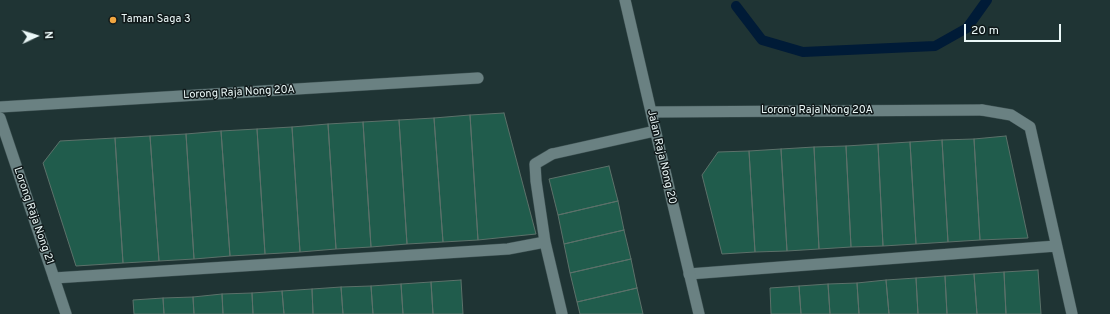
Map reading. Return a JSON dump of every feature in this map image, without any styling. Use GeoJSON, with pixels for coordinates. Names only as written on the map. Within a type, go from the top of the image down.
{"type":"FeatureCollection","features":[{"type":"Feature","properties":{"kind":"street","name":"Jalan Raja Nong 20"},"geometry":{"type":"LineString","coordinates":[[625,0],[699,314]]}},
{"type":"Feature","properties":{"kind":"street","name":"Lorong Raja Nong 20A"},"geometry":{"type":"LineString","coordinates":[[0,107],[478,78]]}},
{"type":"Feature","properties":{"kind":"street","name":"Lorong Raja Nong 20A"},"geometry":{"type":"LineString","coordinates":[[651,112],[982,110],[1011,115],[1030,127],[1072,314]]}},
{"type":"Feature","properties":{"kind":"street","name":"Lorong Raja Nong 21"},"geometry":{"type":"LineString","coordinates":[[0,118],[66,314]]}},
{"type":"Feature","properties":{"kind":"street"},"geometry":{"type":"LineString","coordinates":[[562,314],[545,242],[535,164],[552,154],[655,131]]}},
{"type":"Feature","properties":{"kind":"street"},"geometry":{"type":"LineString","coordinates":[[54,278],[508,249],[545,242]]}},
{"type":"Feature","properties":{"kind":"street"},"geometry":{"type":"LineString","coordinates":[[689,274],[1056,246]]}},
{"type":"Feature","properties":{"kind":"building"},"geometry":{"type":"Polygon","coordinates":[[[504,113],[536,234],[478,240],[470,115],[504,113]]]}},
{"type":"Feature","properties":{"kind":"building"},"geometry":{"type":"Polygon","coordinates":[[[470,115],[478,240],[443,242],[434,118],[470,115]]]}},
{"type":"Feature","properties":{"kind":"building"},"geometry":{"type":"Polygon","coordinates":[[[434,118],[443,242],[407,244],[399,120],[434,118]]]}},
{"type":"Feature","properties":{"kind":"building"},"geometry":{"type":"Polygon","coordinates":[[[399,120],[407,244],[371,247],[363,122],[399,120]]]}},
{"type":"Feature","properties":{"kind":"building"},"geometry":{"type":"Polygon","coordinates":[[[363,122],[371,247],[336,249],[328,124],[363,122]]]}},
{"type":"Feature","properties":{"kind":"building"},"geometry":{"type":"Polygon","coordinates":[[[328,124],[336,249],[300,252],[292,127],[328,124]]]}},
{"type":"Feature","properties":{"kind":"building"},"geometry":{"type":"Polygon","coordinates":[[[292,127],[300,252],[265,254],[257,129],[292,127]]]}},
{"type":"Feature","properties":{"kind":"building"},"geometry":{"type":"Polygon","coordinates":[[[257,129],[265,254],[230,256],[221,131],[257,129]]]}},
{"type":"Feature","properties":{"kind":"building"},"geometry":{"type":"Polygon","coordinates":[[[221,131],[230,256],[194,259],[186,134],[221,131]]]}},
{"type":"Feature","properties":{"kind":"building"},"geometry":{"type":"Polygon","coordinates":[[[186,134],[194,259],[159,261],[150,136],[186,134]]]}},
{"type":"Feature","properties":{"kind":"building"},"geometry":{"type":"Polygon","coordinates":[[[150,136],[159,261],[123,263],[115,138],[150,136]]]}},
{"type":"Feature","properties":{"kind":"building"},"geometry":{"type":"Polygon","coordinates":[[[1006,136],[1028,238],[980,240],[974,139],[1006,136]]]}},
{"type":"Feature","properties":{"kind":"building"},"geometry":{"type":"Polygon","coordinates":[[[115,138],[123,263],[76,266],[43,163],[60,141],[115,138]]]}},
{"type":"Feature","properties":{"kind":"building"},"geometry":{"type":"Polygon","coordinates":[[[974,139],[980,240],[948,242],[942,140],[974,139]]]}},
{"type":"Feature","properties":{"kind":"building"},"geometry":{"type":"Polygon","coordinates":[[[942,140],[948,242],[916,244],[910,142],[942,140]]]}},
{"type":"Feature","properties":{"kind":"building"},"geometry":{"type":"Polygon","coordinates":[[[910,142],[916,244],[883,246],[878,144],[910,142]]]}},
{"type":"Feature","properties":{"kind":"building"},"geometry":{"type":"Polygon","coordinates":[[[878,144],[883,246],[851,247],[846,146],[878,144]]]}},
{"type":"Feature","properties":{"kind":"building"},"geometry":{"type":"Polygon","coordinates":[[[846,146],[851,247],[819,249],[814,147],[846,146]]]}},
{"type":"Feature","properties":{"kind":"building"},"geometry":{"type":"Polygon","coordinates":[[[814,147],[819,249],[787,251],[781,149],[814,147]]]}},
{"type":"Feature","properties":{"kind":"building"},"geometry":{"type":"Polygon","coordinates":[[[781,149],[787,251],[755,252],[749,151],[781,149]]]}},
{"type":"Feature","properties":{"kind":"building"},"geometry":{"type":"Polygon","coordinates":[[[749,151],[755,252],[722,254],[702,175],[718,152],[749,151]]]}},
{"type":"Feature","properties":{"kind":"building"},"geometry":{"type":"Polygon","coordinates":[[[609,166],[618,201],[558,215],[549,179],[609,166]]]}},
{"type":"Feature","properties":{"kind":"building"},"geometry":{"type":"Polygon","coordinates":[[[618,201],[624,230],[564,244],[558,215],[618,201]]]}},
{"type":"Feature","properties":{"kind":"building"},"geometry":{"type":"Polygon","coordinates":[[[624,230],[631,259],[570,273],[564,244],[624,230]]]}},
{"type":"Feature","properties":{"kind":"building"},"geometry":{"type":"Polygon","coordinates":[[[631,259],[637,288],[577,302],[570,273],[631,259]]]}},
{"type":"Feature","properties":{"kind":"building"},"geometry":{"type":"Polygon","coordinates":[[[1038,270],[1041,314],[1006,314],[1004,272],[1038,270]]]}},
{"type":"Feature","properties":{"kind":"building"},"geometry":{"type":"Polygon","coordinates":[[[1004,272],[1006,314],[977,314],[974,274],[1004,272]]]}},
{"type":"Feature","properties":{"kind":"building"},"geometry":{"type":"Polygon","coordinates":[[[974,274],[977,314],[947,314],[945,276],[974,274]]]}},
{"type":"Feature","properties":{"kind":"building"},"geometry":{"type":"Polygon","coordinates":[[[945,276],[947,314],[918,314],[916,278],[945,276]]]}},
{"type":"Feature","properties":{"kind":"building"},"geometry":{"type":"Polygon","coordinates":[[[916,278],[918,314],[889,314],[886,280],[916,278]]]}},
{"type":"Feature","properties":{"kind":"building"},"geometry":{"type":"Polygon","coordinates":[[[461,280],[463,314],[433,314],[431,282],[461,280]]]}},
{"type":"Feature","properties":{"kind":"building"},"geometry":{"type":"Polygon","coordinates":[[[886,280],[889,314],[859,314],[857,283],[886,280]]]}},
{"type":"Feature","properties":{"kind":"building"},"geometry":{"type":"Polygon","coordinates":[[[431,282],[433,314],[403,314],[401,284],[431,282]]]}},
{"type":"Feature","properties":{"kind":"building"},"geometry":{"type":"Polygon","coordinates":[[[857,283],[859,314],[830,314],[828,284],[857,283]]]}},
{"type":"Feature","properties":{"kind":"building"},"geometry":{"type":"Polygon","coordinates":[[[401,284],[403,314],[373,314],[371,286],[401,284]]]}},
{"type":"Feature","properties":{"kind":"building"},"geometry":{"type":"Polygon","coordinates":[[[828,284],[830,314],[801,314],[799,286],[828,284]]]}},
{"type":"Feature","properties":{"kind":"building"},"geometry":{"type":"Polygon","coordinates":[[[371,286],[373,314],[343,314],[341,287],[371,286]]]}},
{"type":"Feature","properties":{"kind":"building"},"geometry":{"type":"Polygon","coordinates":[[[799,286],[801,314],[771,314],[770,288],[799,286]]]}},
{"type":"Feature","properties":{"kind":"building"},"geometry":{"type":"Polygon","coordinates":[[[341,287],[343,314],[313,314],[312,289],[341,287]]]}},
{"type":"Feature","properties":{"kind":"building"},"geometry":{"type":"Polygon","coordinates":[[[637,288],[643,314],[580,314],[577,302],[637,288]]]}},
{"type":"Feature","properties":{"kind":"building"},"geometry":{"type":"Polygon","coordinates":[[[312,289],[313,314],[284,314],[282,291],[312,289]]]}},
{"type":"Feature","properties":{"kind":"building"},"geometry":{"type":"Polygon","coordinates":[[[282,291],[284,314],[253,314],[252,293],[282,291]]]}},
{"type":"Feature","properties":{"kind":"building"},"geometry":{"type":"Polygon","coordinates":[[[252,293],[253,314],[223,314],[222,294],[252,293]]]}},
{"type":"Feature","properties":{"kind":"building"},"geometry":{"type":"Polygon","coordinates":[[[222,294],[223,314],[194,314],[193,297],[222,294]]]}},
{"type":"Feature","properties":{"kind":"building"},"geometry":{"type":"Polygon","coordinates":[[[193,297],[194,314],[164,314],[163,298],[193,297]]]}},
{"type":"Feature","properties":{"kind":"building"},"geometry":{"type":"Polygon","coordinates":[[[163,298],[164,314],[134,314],[133,300],[163,298]]]}},
{"type":"Feature","properties":{"kind":"waterway"},"geometry":{"type":"LineString","coordinates":[[736,6],[762,40],[803,52],[935,46],[967,28],[987,0]]}},
{"type":"Feature","properties":{"kind":"place","name":"Taman Saga 3"},"geometry":{"type":"Point","coordinates":[113,20]}}]}
